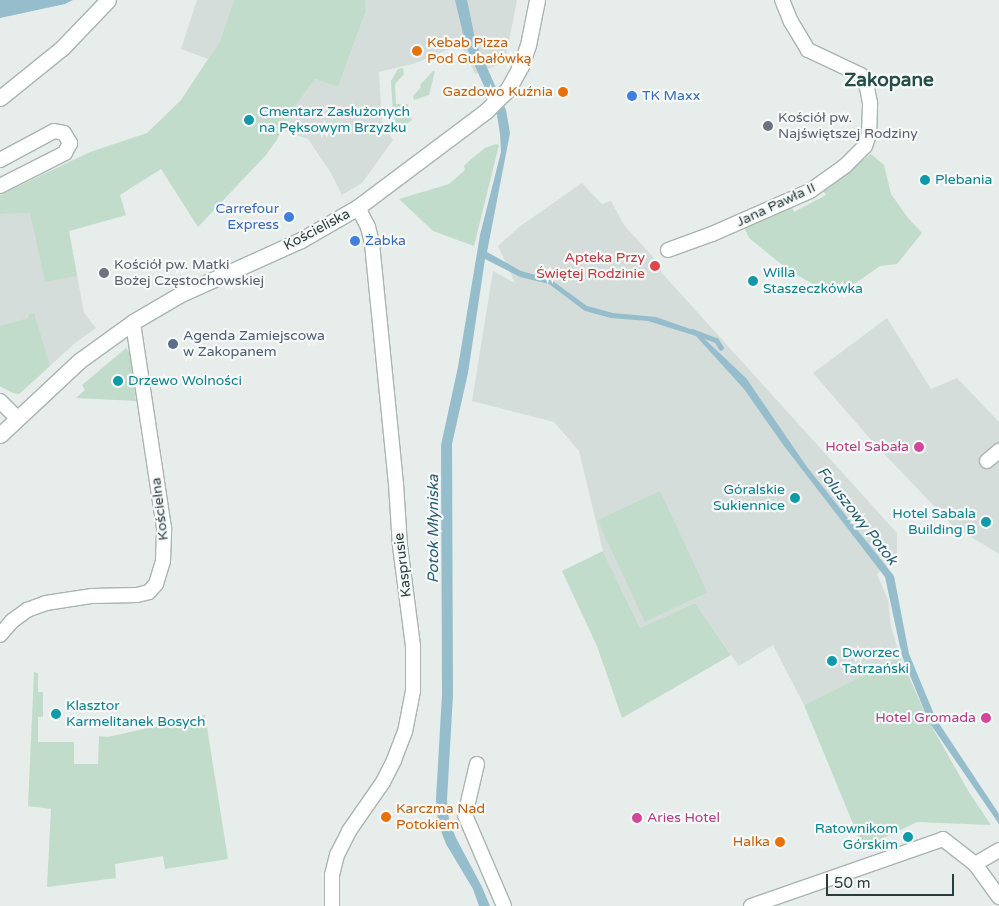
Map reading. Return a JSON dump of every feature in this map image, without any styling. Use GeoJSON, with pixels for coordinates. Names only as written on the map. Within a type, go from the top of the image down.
{"type":"FeatureCollection","features":[{"type":"Feature","properties":{"kind":"main road"},"geometry":{"type":"LineString","coordinates":[[0,98],[62,48],[108,0]]}},
{"type":"Feature","properties":{"kind":"main road","name":"Kościeliska"},"geometry":{"type":"LineString","coordinates":[[0,435],[79,361],[133,322],[179,296],[301,240],[358,207],[486,111],[504,94],[515,79],[525,58],[537,0]]}},
{"type":"Feature","properties":{"kind":"street","name":"Jana Pawła II"},"geometry":{"type":"LineString","coordinates":[[668,250],[712,234],[810,191],[845,166],[865,146],[869,135],[870,102],[867,87],[861,75],[808,50],[790,22],[782,0]]}},
{"type":"Feature","properties":{"kind":"street"},"geometry":{"type":"LineString","coordinates":[[0,160],[54,131],[64,133],[70,143],[65,152],[0,186]]}},
{"type":"Feature","properties":{"kind":"street","name":"Kasprusie"},"geometry":{"type":"LineString","coordinates":[[332,906],[332,875],[337,855],[345,838],[383,782],[398,753],[408,722],[413,681],[411,624],[400,546],[396,484],[372,243],[368,227],[358,207]]}},
{"type":"Feature","properties":{"kind":"street","name":"Kościelna"},"geometry":{"type":"LineString","coordinates":[[0,635],[27,610],[46,602],[92,596],[137,595],[149,592],[156,584],[163,561],[164,528],[133,322]]}},
{"type":"Feature","properties":{"kind":"street"},"geometry":{"type":"LineString","coordinates":[[0,401],[17,418]]}},
{"type":"Feature","properties":{"kind":"street"},"geometry":{"type":"LineString","coordinates":[[987,461],[999,451]]}},
{"type":"Feature","properties":{"kind":"street"},"geometry":{"type":"LineString","coordinates":[[477,764],[465,815],[504,906]]}},
{"type":"Feature","properties":{"kind":"street"},"geometry":{"type":"LineString","coordinates":[[751,906],[943,839],[975,864],[999,897]]}},
{"type":"Feature","properties":{"kind":"street"},"geometry":{"type":"LineString","coordinates":[[975,864],[999,850]]}},
{"type":"Feature","properties":{"kind":"shaded area"},"geometry":{"type":"Polygon","coordinates":[[[197,0],[234,0],[220,41],[208,59],[181,49],[197,0]]]}},
{"type":"Feature","properties":{"kind":"shaded area"},"geometry":{"type":"Polygon","coordinates":[[[365,0],[517,0],[505,62],[475,74],[461,44],[416,63],[379,72],[382,123],[393,140],[362,183],[342,195],[331,173],[308,139],[282,130],[292,111],[315,79],[338,87],[366,11],[365,0]]]}},
{"type":"Feature","properties":{"kind":"shaded area"},"geometry":{"type":"Polygon","coordinates":[[[582,183],[602,204],[611,201],[624,225],[662,267],[661,272],[897,533],[897,557],[877,574],[888,600],[891,626],[900,657],[804,705],[773,645],[739,666],[695,603],[640,628],[603,551],[579,451],[554,422],[472,401],[493,271],[515,283],[498,246],[519,227],[582,183]]]}},
{"type":"Feature","properties":{"kind":"shaded area"},"geometry":{"type":"Polygon","coordinates":[[[45,212],[126,215],[69,231],[84,313],[96,328],[75,343],[19,394],[0,386],[0,214],[45,212]]]}},
{"type":"Feature","properties":{"kind":"shaded area"},"geometry":{"type":"Polygon","coordinates":[[[887,318],[931,389],[957,378],[999,422],[999,554],[953,526],[872,441],[813,373],[887,318]]]}},
{"type":"Feature","properties":{"kind":"green space"},"geometry":{"type":"Polygon","coordinates":[[[234,0],[365,0],[366,11],[338,87],[315,79],[292,111],[266,155],[198,227],[161,169],[120,195],[126,215],[69,231],[77,276],[45,282],[30,213],[0,214],[0,195],[90,152],[147,133],[181,100],[220,41],[234,0]]]}},
{"type":"Feature","properties":{"kind":"green space"},"geometry":{"type":"Polygon","coordinates":[[[403,68],[404,74],[395,84],[396,104],[407,104],[412,120],[399,130],[393,115],[391,81],[398,69],[403,68]]]}},
{"type":"Feature","properties":{"kind":"green space"},"geometry":{"type":"Polygon","coordinates":[[[435,71],[429,95],[414,100],[413,96],[421,87],[420,85],[435,71]]]}},
{"type":"Feature","properties":{"kind":"green space"},"geometry":{"type":"Polygon","coordinates":[[[496,144],[499,145],[474,246],[433,231],[399,199],[449,184],[465,170],[464,166],[469,161],[485,148],[496,144]]]}},
{"type":"Feature","properties":{"kind":"green space"},"geometry":{"type":"Polygon","coordinates":[[[871,154],[884,165],[891,194],[908,218],[922,233],[897,264],[880,266],[853,285],[819,287],[791,272],[749,238],[744,227],[791,205],[794,212],[826,195],[822,189],[871,154]]]}},
{"type":"Feature","properties":{"kind":"green space"},"geometry":{"type":"Polygon","coordinates":[[[34,313],[50,366],[19,394],[13,393],[0,386],[0,326],[28,318],[29,314],[34,313]]]}},
{"type":"Feature","properties":{"kind":"green space"},"geometry":{"type":"Polygon","coordinates":[[[126,348],[130,353],[136,401],[76,398],[85,390],[82,385],[126,348]]]}},
{"type":"Feature","properties":{"kind":"green space"},"geometry":{"type":"Polygon","coordinates":[[[660,491],[707,593],[645,622],[597,520],[660,491]]]}},
{"type":"Feature","properties":{"kind":"green space"},"geometry":{"type":"Polygon","coordinates":[[[603,551],[640,628],[695,603],[731,655],[622,718],[597,646],[562,571],[603,551]]]}},
{"type":"Feature","properties":{"kind":"green space"},"geometry":{"type":"Polygon","coordinates":[[[900,657],[929,722],[969,792],[991,825],[917,822],[863,848],[804,705],[900,657]]]}},
{"type":"Feature","properties":{"kind":"green space"},"geometry":{"type":"Polygon","coordinates":[[[34,672],[38,673],[38,692],[43,692],[43,717],[38,717],[38,742],[74,742],[74,764],[98,764],[99,736],[108,737],[205,715],[228,859],[165,869],[163,856],[115,864],[116,878],[47,887],[51,809],[28,806],[34,672]]]}},
{"type":"Feature","properties":{"kind":"water"},"geometry":{"type":"Polygon","coordinates":[[[0,0],[73,0],[65,4],[0,18],[0,0]]]}},
{"type":"Feature","properties":{"kind":"water"},"geometry":{"type":"Polygon","coordinates":[[[455,0],[467,0],[476,43],[506,110],[510,133],[487,252],[521,271],[550,279],[587,306],[613,313],[656,317],[696,331],[746,378],[807,467],[894,576],[909,654],[936,719],[999,814],[999,824],[929,722],[902,656],[885,577],[784,446],[744,389],[696,336],[648,321],[611,318],[585,311],[549,284],[520,277],[485,259],[468,373],[452,444],[453,695],[447,800],[449,820],[456,838],[490,906],[479,906],[473,889],[446,844],[438,823],[436,799],[442,694],[441,445],[458,367],[480,235],[501,152],[497,115],[466,46],[455,0]]]}},
{"type":"Feature","properties":{"kind":"waterway","name":"Foluszowy Potok"},"geometry":{"type":"LineString","coordinates":[[692,331],[716,340],[721,348]]}},
{"type":"Feature","properties":{"kind":"place","name":"Kebab Pizza Pod Gubałówką"},"geometry":{"type":"Point","coordinates":[417,51]}},
{"type":"Feature","properties":{"kind":"place","name":"Gazdowo Kuźnia"},"geometry":{"type":"Point","coordinates":[563,92]}},
{"type":"Feature","properties":{"kind":"place","name":"TK Maxx"},"geometry":{"type":"Point","coordinates":[632,96]}},
{"type":"Feature","properties":{"kind":"place","name":"Cmentarz Zasłużonych na Pęksowym Brzyzku"},"geometry":{"type":"Point","coordinates":[249,120]}},
{"type":"Feature","properties":{"kind":"place","name":"Kościół pw. Najświętszej Rodziny"},"geometry":{"type":"Point","coordinates":[768,126]}},
{"type":"Feature","properties":{"kind":"place","name":"Plebania"},"geometry":{"type":"Point","coordinates":[925,180]}},
{"type":"Feature","properties":{"kind":"place","name":"Carrefour Express"},"geometry":{"type":"Point","coordinates":[289,217]}},
{"type":"Feature","properties":{"kind":"place","name":"Żabka"},"geometry":{"type":"Point","coordinates":[355,241]}},
{"type":"Feature","properties":{"kind":"place","name":"Apteka Przy Świętej Rodzinie"},"geometry":{"type":"Point","coordinates":[655,266]}},
{"type":"Feature","properties":{"kind":"place","name":"Kościół pw. Matki Bożej Częstochowskiej"},"geometry":{"type":"Point","coordinates":[104,273]}},
{"type":"Feature","properties":{"kind":"place","name":"Willa Staszeczkówka"},"geometry":{"type":"Point","coordinates":[753,281]}},
{"type":"Feature","properties":{"kind":"place","name":"Agenda Zamiejscowa w Zakopanem"},"geometry":{"type":"Point","coordinates":[173,344]}},
{"type":"Feature","properties":{"kind":"place","name":"Drzewo Wolności"},"geometry":{"type":"Point","coordinates":[118,381]}},
{"type":"Feature","properties":{"kind":"place","name":"Hotel Sabała"},"geometry":{"type":"Point","coordinates":[919,447]}},
{"type":"Feature","properties":{"kind":"place","name":"Góralskie Sukiennice"},"geometry":{"type":"Point","coordinates":[795,498]}},
{"type":"Feature","properties":{"kind":"place","name":"Hotel Sabala Building B"},"geometry":{"type":"Point","coordinates":[986,522]}},
{"type":"Feature","properties":{"kind":"place","name":"Dworzec Tatrzański"},"geometry":{"type":"Point","coordinates":[832,661]}},
{"type":"Feature","properties":{"kind":"place","name":"Klasztor Karmelitanek Bosych"},"geometry":{"type":"Point","coordinates":[56,714]}},
{"type":"Feature","properties":{"kind":"place","name":"Hotel Gromada"},"geometry":{"type":"Point","coordinates":[986,718]}},
{"type":"Feature","properties":{"kind":"place","name":"Karczma Nad Potokiem"},"geometry":{"type":"Point","coordinates":[386,817]}},
{"type":"Feature","properties":{"kind":"place","name":"Aries Hotel"},"geometry":{"type":"Point","coordinates":[637,818]}},
{"type":"Feature","properties":{"kind":"place","name":"Ratownikom Górskim"},"geometry":{"type":"Point","coordinates":[908,837]}},
{"type":"Feature","properties":{"kind":"place","name":"Halka"},"geometry":{"type":"Point","coordinates":[780,842]}},
{"type":"Feature","properties":{"kind":"district","name":"Zakopane"},"geometry":{"type":"Point","coordinates":[889,81]}},
{"type":"Feature","properties":{"kind":"water label","name":"Potok Młyniska"},"geometry":{"type":"Point","coordinates":[434,529]}}]}
